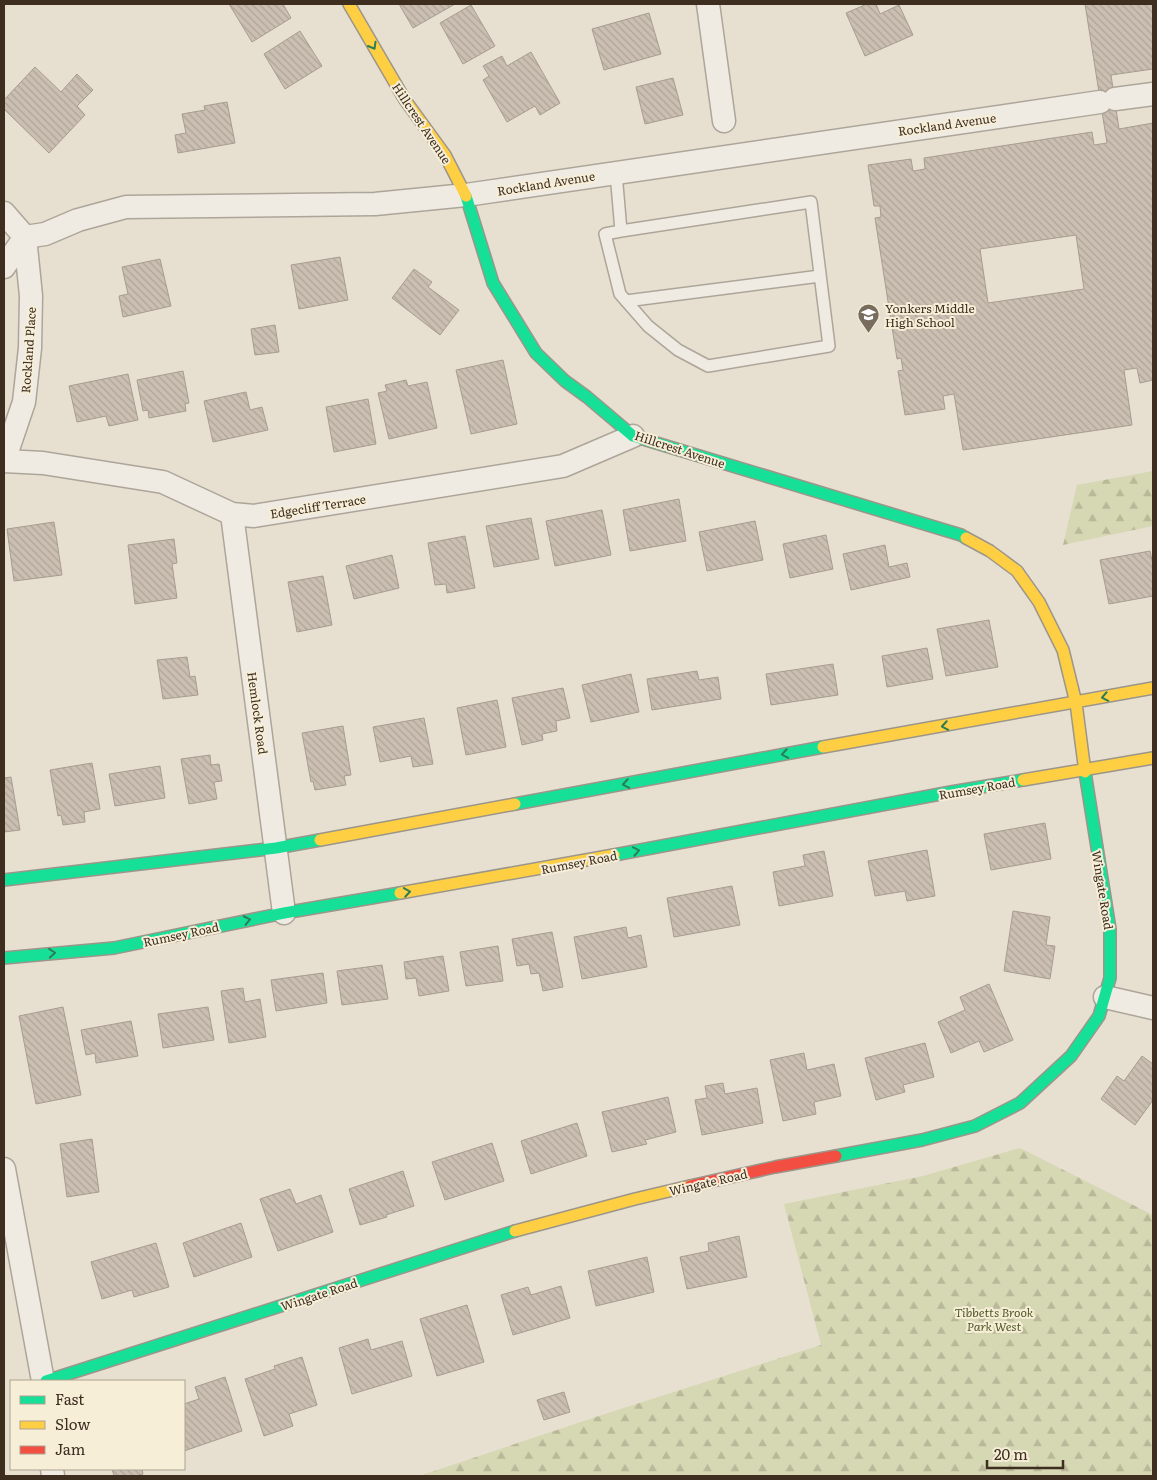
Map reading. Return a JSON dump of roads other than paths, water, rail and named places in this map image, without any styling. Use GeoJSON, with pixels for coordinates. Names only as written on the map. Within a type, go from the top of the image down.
{"type":"FeatureCollection","features":[{"type":"Feature","properties":{"kind":"street","name":"Hillcrest Avenue"},"geometry":{"type":"LineString","coordinates":[[349,4],[405,100],[445,155],[466,195],[493,283],[536,353],[565,381],[633,436],[961,536],[990,551],[1017,572],[1039,602],[1063,650],[1076,703],[1084,770]]}},
{"type":"Feature","properties":{"kind":"street"},"geometry":{"type":"LineString","coordinates":[[708,4],[724,121]]}},
{"type":"Feature","properties":{"kind":"street","name":"Rockland Avenue"},"geometry":{"type":"LineString","coordinates":[[25,237],[45,234],[78,220],[126,207],[375,204],[466,195],[1153,94]]}},
{"type":"Feature","properties":{"kind":"street"},"geometry":{"type":"LineString","coordinates":[[4,213],[25,237],[4,266]]}},
{"type":"Feature","properties":{"kind":"street","name":"Rockland Place"},"geometry":{"type":"LineString","coordinates":[[4,461],[24,402],[30,348],[31,296],[25,237]]}},
{"type":"Feature","properties":{"kind":"street","name":"Edgecliff Terrace"},"geometry":{"type":"LineString","coordinates":[[4,461],[43,464],[163,482],[232,514],[254,516],[563,466],[633,436]]}},
{"type":"Feature","properties":{"kind":"street","name":"Hemlock Road"},"geometry":{"type":"LineString","coordinates":[[232,514],[284,912]]}},
{"type":"Feature","properties":{"kind":"street"},"geometry":{"type":"LineString","coordinates":[[4,880],[276,848],[665,777],[715,766],[1153,688]]}},
{"type":"Feature","properties":{"kind":"street","name":"Rumsey Road"},"geometry":{"type":"LineString","coordinates":[[4,958],[114,948],[284,912],[515,874],[941,794],[1153,758]]}},
{"type":"Feature","properties":{"kind":"street","name":"Wingate Road"},"geometry":{"type":"LineString","coordinates":[[47,1380],[515,1231],[634,1199],[775,1166],[922,1140],[975,1126],[1020,1103],[1070,1056],[1099,1016],[1110,978],[1110,929],[1084,770]]}},
{"type":"Feature","properties":{"kind":"street"},"geometry":{"type":"LineString","coordinates":[[1104,997],[1153,1008]]}},
{"type":"Feature","properties":{"kind":"street"},"geometry":{"type":"LineString","coordinates":[[4,1169],[14,1282],[44,1380]]}},
{"type":"Feature","properties":{"kind":"lane"},"geometry":{"type":"LineString","coordinates":[[616,173],[621,231]]}},
{"type":"Feature","properties":{"kind":"lane"},"geometry":{"type":"LineString","coordinates":[[811,202],[829,346],[708,366],[678,350],[648,326],[620,294],[605,234],[621,231],[811,202]]}},
{"type":"Feature","properties":{"kind":"lane"},"geometry":{"type":"LineString","coordinates":[[626,301],[820,276]]}},
{"type":"Feature","properties":{"kind":"place","name":"Yonkers Middle High School"},"geometry":{"type":"Point","coordinates":[869,334]}},
{"type":"Feature","properties":{"kind":"park label","name":"Tibbetts Brook Park West"},"geometry":{"type":"Point","coordinates":[994,1319]}}]}
